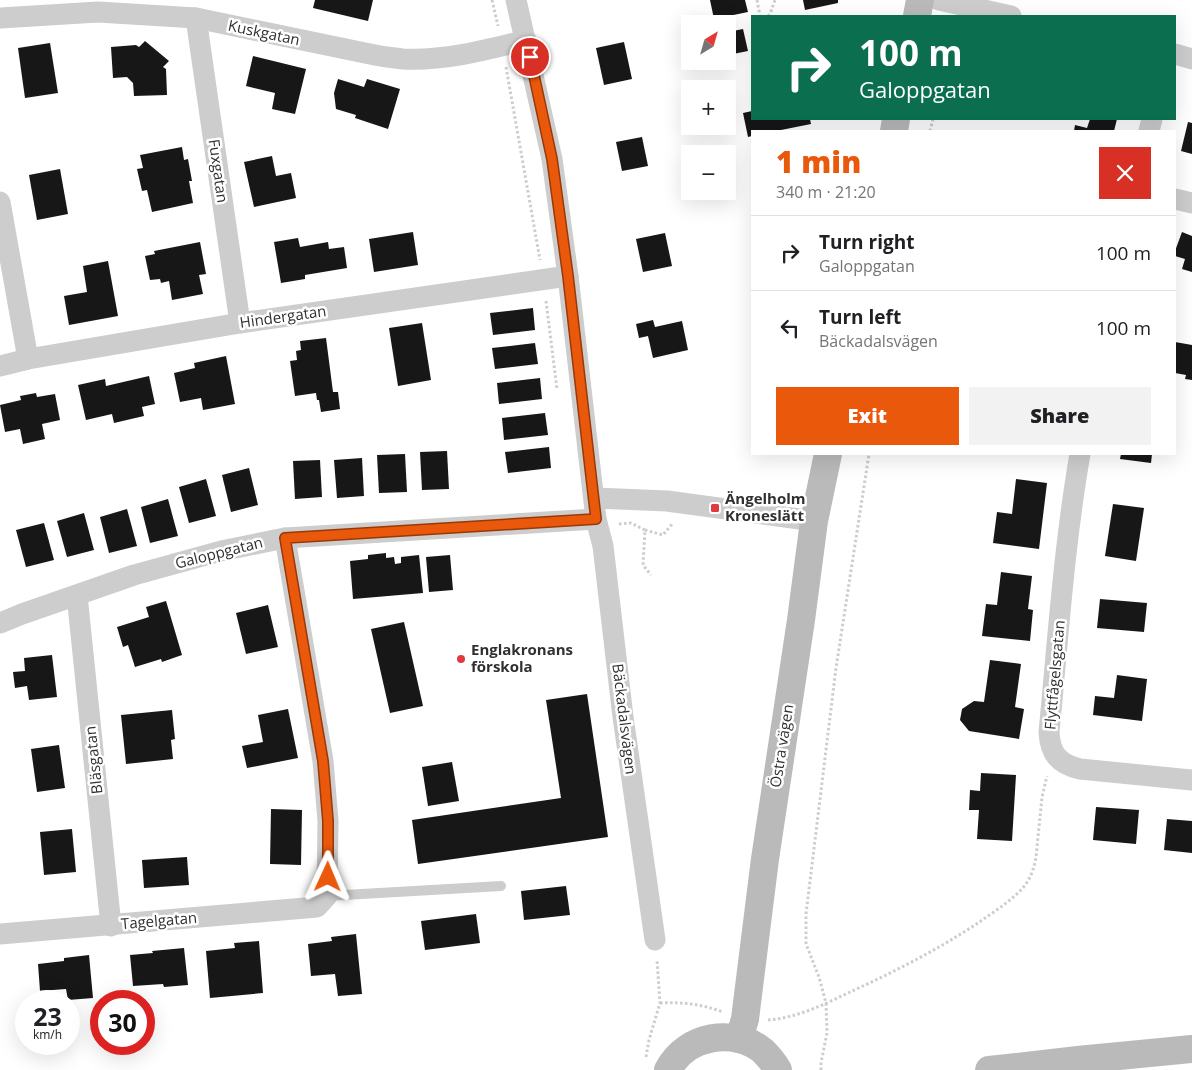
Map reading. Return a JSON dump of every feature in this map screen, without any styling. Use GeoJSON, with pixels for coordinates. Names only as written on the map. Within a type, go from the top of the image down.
{"type":"FeatureCollection","features":[{"type":"Feature","properties":{"kind":"main road"},"geometry":{"type":"LineString","coordinates":[[917,15],[920,0]]}},
{"type":"Feature","properties":{"kind":"main road","name":"Östra vägen"},"geometry":{"type":"LineString","coordinates":[[742,1029],[764,859],[801,620],[814,522],[828,455]]}},
{"type":"Feature","properties":{"kind":"main road"},"geometry":{"type":"LineString","coordinates":[[657,1066],[678,1057],[695,1043],[742,1029],[754,1045],[770,1059],[778,1070]]}},
{"type":"Feature","properties":{"kind":"main road"},"geometry":{"type":"LineString","coordinates":[[989,1070],[1192,1049]]}},
{"type":"Feature","properties":{"kind":"street","name":"Bäckadalsvägen"},"geometry":{"type":"LineString","coordinates":[[516,0],[552,159],[568,276],[595,509],[603,546],[623,717],[655,940]]}},
{"type":"Feature","properties":{"kind":"street"},"geometry":{"type":"LineString","coordinates":[[939,0],[1007,15]]}},
{"type":"Feature","properties":{"kind":"street","name":"Kuskgatan"},"geometry":{"type":"LineString","coordinates":[[0,18],[97,6],[196,18],[365,53],[404,59],[432,59],[460,55],[526,40]]}},
{"type":"Feature","properties":{"kind":"street","name":"Fuxgatan"},"geometry":{"type":"LineString","coordinates":[[196,18],[240,323]]}},
{"type":"Feature","properties":{"kind":"street"},"geometry":{"type":"LineString","coordinates":[[1176,54],[1192,59]]}},
{"type":"Feature","properties":{"kind":"street"},"geometry":{"type":"LineString","coordinates":[[1176,199],[1192,203]]}},
{"type":"Feature","properties":{"kind":"street"},"geometry":{"type":"LineString","coordinates":[[0,202],[28,359]]}},
{"type":"Feature","properties":{"kind":"street","name":"Hindergatan"},"geometry":{"type":"LineString","coordinates":[[0,366],[28,359],[240,323],[568,276]]}},
{"type":"Feature","properties":{"kind":"street","name":"Flyttfågelsgatan"},"geometry":{"type":"LineString","coordinates":[[1060,760],[1054,754],[1049,742],[1049,732],[1063,577],[1080,455]]}},
{"type":"Feature","properties":{"kind":"street"},"geometry":{"type":"LineString","coordinates":[[595,509],[667,501],[814,522]]}},
{"type":"Feature","properties":{"kind":"street","name":"Galoppgatan"},"geometry":{"type":"LineString","coordinates":[[0,623],[134,575],[221,551],[285,538],[595,509]]}},
{"type":"Feature","properties":{"kind":"street"},"geometry":{"type":"LineString","coordinates":[[285,538],[323,761],[328,821],[322,901]]}},
{"type":"Feature","properties":{"kind":"street","name":"Bläsgatan"},"geometry":{"type":"LineString","coordinates":[[77,595],[111,926]]}},
{"type":"Feature","properties":{"kind":"street"},"geometry":{"type":"LineString","coordinates":[[1060,760],[1080,769],[1192,780]]}},
{"type":"Feature","properties":{"kind":"street","name":"Tagelgatan"},"geometry":{"type":"LineString","coordinates":[[0,934],[111,926],[322,901]]}},
{"type":"Feature","properties":{"kind":"lane"},"geometry":{"type":"LineString","coordinates":[[322,901],[501,886]]}},
{"type":"Feature","properties":{"kind":"path"},"geometry":{"type":"LineString","coordinates":[[757,0],[760,15]]}},
{"type":"Feature","properties":{"kind":"path"},"geometry":{"type":"LineString","coordinates":[[769,15],[775,0]]}},
{"type":"Feature","properties":{"kind":"path"},"geometry":{"type":"LineString","coordinates":[[821,1070],[827,1033],[826,1003],[819,977],[806,944],[806,914],[836,668],[869,455]]}},
{"type":"Feature","properties":{"kind":"path"},"geometry":{"type":"LineString","coordinates":[[603,546],[614,524],[631,523],[645,530],[663,535],[677,517]]}},
{"type":"Feature","properties":{"kind":"path"},"geometry":{"type":"LineString","coordinates":[[645,530],[643,566],[651,574]]}},
{"type":"Feature","properties":{"kind":"path"},"geometry":{"type":"LineString","coordinates":[[660,1002],[698,1005],[742,1029],[751,1020],[772,1020],[803,1012],[826,1003],[912,962],[943,944],[985,918],[1021,890],[1029,879],[1036,857],[1042,796],[1046,777],[1060,760]]}},
{"type":"Feature","properties":{"kind":"path"},"geometry":{"type":"LineString","coordinates":[[655,940],[660,1002],[649,1040],[657,1066]]}},
{"type":"Feature","properties":{"kind":"building"},"geometry":{"type":"Polygon","coordinates":[[[315,0],[373,0],[368,21],[313,8],[315,0]]]}},
{"type":"Feature","properties":{"kind":"building"},"geometry":{"type":"Polygon","coordinates":[[[710,0],[745,0],[748,12],[733,15],[713,15],[710,0]]]}},
{"type":"Feature","properties":{"kind":"building"},"geometry":{"type":"Polygon","coordinates":[[[803,0],[838,0],[838,3],[805,10],[803,0]]]}},
{"type":"Feature","properties":{"kind":"building"},"geometry":{"type":"Polygon","coordinates":[[[743,29],[748,51],[736,53],[736,30],[743,29]]]}},
{"type":"Feature","properties":{"kind":"building"},"geometry":{"type":"Polygon","coordinates":[[[145,41],[169,61],[163,67],[166,69],[167,95],[134,96],[133,83],[127,77],[113,78],[111,47],[136,45],[139,47],[145,41]]]}},
{"type":"Feature","properties":{"kind":"building"},"geometry":{"type":"Polygon","coordinates":[[[624,42],[632,79],[604,85],[596,48],[624,42]]]}},
{"type":"Feature","properties":{"kind":"building"},"geometry":{"type":"Polygon","coordinates":[[[50,43],[58,93],[25,98],[18,48],[50,43]]]}},
{"type":"Feature","properties":{"kind":"building"},"geometry":{"type":"Polygon","coordinates":[[[253,56],[306,69],[295,114],[272,109],[275,93],[246,86],[253,56]]]}},
{"type":"Feature","properties":{"kind":"building"},"geometry":{"type":"Polygon","coordinates":[[[338,79],[364,87],[367,79],[400,89],[388,129],[355,118],[356,115],[336,109],[334,93],[338,79]]]}},
{"type":"Feature","properties":{"kind":"building"},"geometry":{"type":"Polygon","coordinates":[[[751,111],[751,120],[810,120],[811,124],[781,130],[751,130],[751,136],[748,137],[743,113],[751,111]]]}},
{"type":"Feature","properties":{"kind":"building"},"geometry":{"type":"Polygon","coordinates":[[[1090,120],[1117,120],[1114,130],[1074,130],[1075,125],[1087,128],[1090,120]]]}},
{"type":"Feature","properties":{"kind":"building"},"geometry":{"type":"Polygon","coordinates":[[[1188,122],[1192,123],[1192,154],[1181,151],[1188,122]]]}},
{"type":"Feature","properties":{"kind":"building"},"geometry":{"type":"Polygon","coordinates":[[[642,137],[648,166],[622,171],[616,142],[642,137]]]}},
{"type":"Feature","properties":{"kind":"building"},"geometry":{"type":"Polygon","coordinates":[[[182,147],[184,160],[188,159],[193,203],[152,212],[147,190],[142,191],[137,169],[143,168],[140,155],[182,147]]]}},
{"type":"Feature","properties":{"kind":"building"},"geometry":{"type":"Polygon","coordinates":[[[272,156],[276,176],[291,173],[296,198],[254,207],[244,162],[272,156]]]}},
{"type":"Feature","properties":{"kind":"building"},"geometry":{"type":"Polygon","coordinates":[[[60,169],[68,214],[37,220],[29,175],[60,169]]]}},
{"type":"Feature","properties":{"kind":"building"},"geometry":{"type":"Polygon","coordinates":[[[413,232],[418,265],[374,272],[369,239],[413,232]]]}},
{"type":"Feature","properties":{"kind":"building"},"geometry":{"type":"Polygon","coordinates":[[[1182,232],[1192,236],[1192,272],[1182,269],[1185,259],[1176,256],[1176,248],[1182,232]]]}},
{"type":"Feature","properties":{"kind":"building"},"geometry":{"type":"Polygon","coordinates":[[[665,233],[672,266],[643,272],[636,239],[665,233]]]}},
{"type":"Feature","properties":{"kind":"building"},"geometry":{"type":"Polygon","coordinates":[[[298,238],[300,247],[328,242],[329,249],[344,247],[347,268],[305,275],[305,279],[281,283],[274,242],[298,238]]]}},
{"type":"Feature","properties":{"kind":"building"},"geometry":{"type":"Polygon","coordinates":[[[200,242],[206,274],[199,275],[203,294],[172,300],[169,281],[161,283],[160,279],[150,280],[145,256],[155,254],[154,251],[200,242]]]}},
{"type":"Feature","properties":{"kind":"building"},"geometry":{"type":"Polygon","coordinates":[[[108,261],[118,316],[69,325],[64,296],[87,292],[83,266],[108,261]]]}},
{"type":"Feature","properties":{"kind":"building"},"geometry":{"type":"Polygon","coordinates":[[[533,308],[535,330],[493,335],[490,313],[533,308]]]}},
{"type":"Feature","properties":{"kind":"building"},"geometry":{"type":"Polygon","coordinates":[[[653,320],[655,327],[682,321],[688,350],[653,358],[648,336],[639,338],[636,324],[653,320]]]}},
{"type":"Feature","properties":{"kind":"building"},"geometry":{"type":"Polygon","coordinates":[[[422,323],[431,380],[398,386],[389,328],[422,323]]]}},
{"type":"Feature","properties":{"kind":"building"},"geometry":{"type":"Polygon","coordinates":[[[326,338],[333,392],[338,392],[340,409],[321,412],[316,393],[295,396],[290,361],[297,360],[296,351],[301,350],[300,341],[326,338]]]}},
{"type":"Feature","properties":{"kind":"building"},"geometry":{"type":"Polygon","coordinates":[[[1176,342],[1192,345],[1192,380],[1185,379],[1186,375],[1176,373],[1176,342]]]}},
{"type":"Feature","properties":{"kind":"building"},"geometry":{"type":"Polygon","coordinates":[[[535,343],[538,364],[495,369],[492,348],[535,343]]]}},
{"type":"Feature","properties":{"kind":"building"},"geometry":{"type":"Polygon","coordinates":[[[226,356],[235,404],[203,410],[201,398],[180,402],[174,373],[195,368],[194,363],[226,356]]]}},
{"type":"Feature","properties":{"kind":"building"},"geometry":{"type":"Polygon","coordinates":[[[149,376],[155,404],[142,407],[144,416],[114,423],[112,414],[86,420],[78,385],[105,379],[106,386],[149,376]]]}},
{"type":"Feature","properties":{"kind":"building"},"geometry":{"type":"Polygon","coordinates":[[[540,378],[542,399],[499,404],[497,383],[540,378]]]}},
{"type":"Feature","properties":{"kind":"building"},"geometry":{"type":"Polygon","coordinates":[[[36,393],[37,397],[55,394],[60,420],[42,424],[45,439],[23,444],[20,429],[5,432],[0,405],[21,400],[20,396],[36,393]]]}},
{"type":"Feature","properties":{"kind":"building"},"geometry":{"type":"Polygon","coordinates":[[[545,413],[548,435],[504,440],[502,418],[545,413]]]}},
{"type":"Feature","properties":{"kind":"building"},"geometry":{"type":"Polygon","coordinates":[[[549,447],[551,468],[508,473],[505,452],[549,447]]]}},
{"type":"Feature","properties":{"kind":"building"},"geometry":{"type":"Polygon","coordinates":[[[447,451],[449,489],[422,490],[420,452],[447,451]]]}},
{"type":"Feature","properties":{"kind":"building"},"geometry":{"type":"Polygon","coordinates":[[[405,454],[407,492],[379,493],[377,455],[405,454]]]}},
{"type":"Feature","properties":{"kind":"building"},"geometry":{"type":"Polygon","coordinates":[[[1121,455],[1152,455],[1151,463],[1120,459],[1121,455]]]}},
{"type":"Feature","properties":{"kind":"building"},"geometry":{"type":"Polygon","coordinates":[[[362,458],[364,496],[337,498],[334,460],[362,458]]]}},
{"type":"Feature","properties":{"kind":"building"},"geometry":{"type":"Polygon","coordinates":[[[320,460],[322,497],[295,499],[293,461],[320,460]]]}},
{"type":"Feature","properties":{"kind":"building"},"geometry":{"type":"Polygon","coordinates":[[[249,468],[258,505],[231,512],[222,475],[249,468]]]}},
{"type":"Feature","properties":{"kind":"building"},"geometry":{"type":"Polygon","coordinates":[[[206,479],[216,516],[189,523],[179,487],[206,479]]]}},
{"type":"Feature","properties":{"kind":"building"},"geometry":{"type":"Polygon","coordinates":[[[1016,479],[1047,483],[1039,549],[993,543],[997,512],[1012,514],[1016,479]]]}},
{"type":"Feature","properties":{"kind":"building"},"geometry":{"type":"Polygon","coordinates":[[[168,499],[178,536],[150,543],[141,507],[168,499]]]}},
{"type":"Feature","properties":{"kind":"building"},"geometry":{"type":"Polygon","coordinates":[[[1113,504],[1144,508],[1136,561],[1105,556],[1113,504]]]}},
{"type":"Feature","properties":{"kind":"building"},"geometry":{"type":"Polygon","coordinates":[[[127,509],[137,546],[109,553],[100,517],[127,509]]]}},
{"type":"Feature","properties":{"kind":"building"},"geometry":{"type":"Polygon","coordinates":[[[84,513],[94,550],[67,557],[57,521],[84,513]]]}},
{"type":"Feature","properties":{"kind":"building"},"geometry":{"type":"Polygon","coordinates":[[[44,523],[54,560],[26,567],[16,530],[44,523]]]}},
{"type":"Feature","properties":{"kind":"building"},"geometry":{"type":"Polygon","coordinates":[[[386,553],[386,558],[394,557],[395,564],[401,563],[401,557],[419,555],[423,593],[353,599],[350,561],[368,559],[368,555],[386,553]]]}},
{"type":"Feature","properties":{"kind":"building"},"geometry":{"type":"Polygon","coordinates":[[[450,555],[453,590],[429,592],[426,557],[450,555]]]}},
{"type":"Feature","properties":{"kind":"building"},"geometry":{"type":"Polygon","coordinates":[[[1001,572],[1032,576],[1028,609],[1033,610],[1030,641],[982,636],[986,604],[997,605],[1001,572]]]}},
{"type":"Feature","properties":{"kind":"building"},"geometry":{"type":"Polygon","coordinates":[[[1100,599],[1147,603],[1144,632],[1097,628],[1100,599]]]}},
{"type":"Feature","properties":{"kind":"building"},"geometry":{"type":"Polygon","coordinates":[[[166,601],[182,655],[162,662],[161,659],[135,667],[128,645],[123,647],[117,627],[149,617],[146,607],[166,601]]]}},
{"type":"Feature","properties":{"kind":"building"},"geometry":{"type":"Polygon","coordinates":[[[268,605],[278,647],[246,654],[236,613],[268,605]]]}},
{"type":"Feature","properties":{"kind":"building"},"geometry":{"type":"Polygon","coordinates":[[[404,622],[423,706],[390,713],[371,629],[404,622]]]}},
{"type":"Feature","properties":{"kind":"building"},"geometry":{"type":"Polygon","coordinates":[[[52,655],[57,697],[29,700],[27,686],[15,688],[13,672],[25,671],[24,658],[52,655]]]}},
{"type":"Feature","properties":{"kind":"building"},"geometry":{"type":"Polygon","coordinates":[[[990,660],[1021,664],[1015,707],[1024,709],[1019,739],[969,731],[960,720],[962,709],[974,701],[984,702],[990,660]]]}},
{"type":"Feature","properties":{"kind":"building"},"geometry":{"type":"Polygon","coordinates":[[[1117,675],[1147,679],[1142,721],[1093,715],[1095,696],[1114,698],[1117,675]]]}},
{"type":"Feature","properties":{"kind":"building"},"geometry":{"type":"Polygon","coordinates":[[[587,694],[608,837],[418,864],[412,820],[561,798],[546,700],[587,694]]]}},
{"type":"Feature","properties":{"kind":"building"},"geometry":{"type":"Polygon","coordinates":[[[288,709],[298,758],[247,768],[242,746],[263,742],[258,715],[288,709]]]}},
{"type":"Feature","properties":{"kind":"building"},"geometry":{"type":"Polygon","coordinates":[[[172,710],[175,739],[171,740],[173,759],[126,764],[121,715],[172,710]]]}},
{"type":"Feature","properties":{"kind":"building"},"geometry":{"type":"Polygon","coordinates":[[[59,745],[65,788],[37,792],[31,749],[59,745]]]}},
{"type":"Feature","properties":{"kind":"building"},"geometry":{"type":"Polygon","coordinates":[[[452,762],[459,801],[428,806],[422,767],[452,762]]]}},
{"type":"Feature","properties":{"kind":"building"},"geometry":{"type":"Polygon","coordinates":[[[981,773],[1016,775],[1012,841],[977,839],[979,810],[969,810],[970,790],[980,791],[981,773]]]}},
{"type":"Feature","properties":{"kind":"building"},"geometry":{"type":"Polygon","coordinates":[[[1096,807],[1139,810],[1136,844],[1093,840],[1096,807]]]}},
{"type":"Feature","properties":{"kind":"building"},"geometry":{"type":"Polygon","coordinates":[[[271,809],[302,810],[301,865],[270,864],[271,809]]]}},
{"type":"Feature","properties":{"kind":"building"},"geometry":{"type":"Polygon","coordinates":[[[1167,819],[1192,821],[1192,853],[1164,850],[1167,819]]]}},
{"type":"Feature","properties":{"kind":"building"},"geometry":{"type":"Polygon","coordinates":[[[72,829],[76,872],[44,875],[40,832],[72,829]]]}},
{"type":"Feature","properties":{"kind":"building"},"geometry":{"type":"Polygon","coordinates":[[[187,857],[189,885],[144,888],[142,860],[187,857]]]}},
{"type":"Feature","properties":{"kind":"building"},"geometry":{"type":"Polygon","coordinates":[[[566,886],[570,915],[524,920],[521,891],[566,886]]]}},
{"type":"Feature","properties":{"kind":"building"},"geometry":{"type":"Polygon","coordinates":[[[476,914],[480,943],[425,950],[421,921],[476,914]]]}},
{"type":"Feature","properties":{"kind":"building"},"geometry":{"type":"Polygon","coordinates":[[[356,934],[362,994],[338,996],[335,974],[311,976],[308,944],[332,941],[331,937],[356,934]]]}},
{"type":"Feature","properties":{"kind":"building"},"geometry":{"type":"Polygon","coordinates":[[[259,941],[263,993],[210,998],[206,951],[235,948],[234,943],[259,941]]]}},
{"type":"Feature","properties":{"kind":"building"},"geometry":{"type":"Polygon","coordinates":[[[184,948],[188,985],[164,987],[163,984],[133,986],[130,955],[184,948]]]}},
{"type":"Feature","properties":{"kind":"building"},"geometry":{"type":"Polygon","coordinates":[[[89,955],[92,990],[90,990],[90,998],[80,999],[80,990],[40,990],[38,964],[64,961],[64,958],[89,955]]]}},
{"type":"Feature","properties":{"kind":"place","name":"Ängelholm Kroneslätt"},"geometry":{"type":"Point","coordinates":[715,508]}},
{"type":"Feature","properties":{"kind":"place","name":"Englakronans förskola"},"geometry":{"type":"Point","coordinates":[461,659]}},
{"type":"Feature","properties":{"kind":"route"},"geometry":{"type":"LineString","coordinates":[[328,877],[328,821],[323,761],[285,538],[596,519],[568,276],[552,159],[530,57]]}}]}
